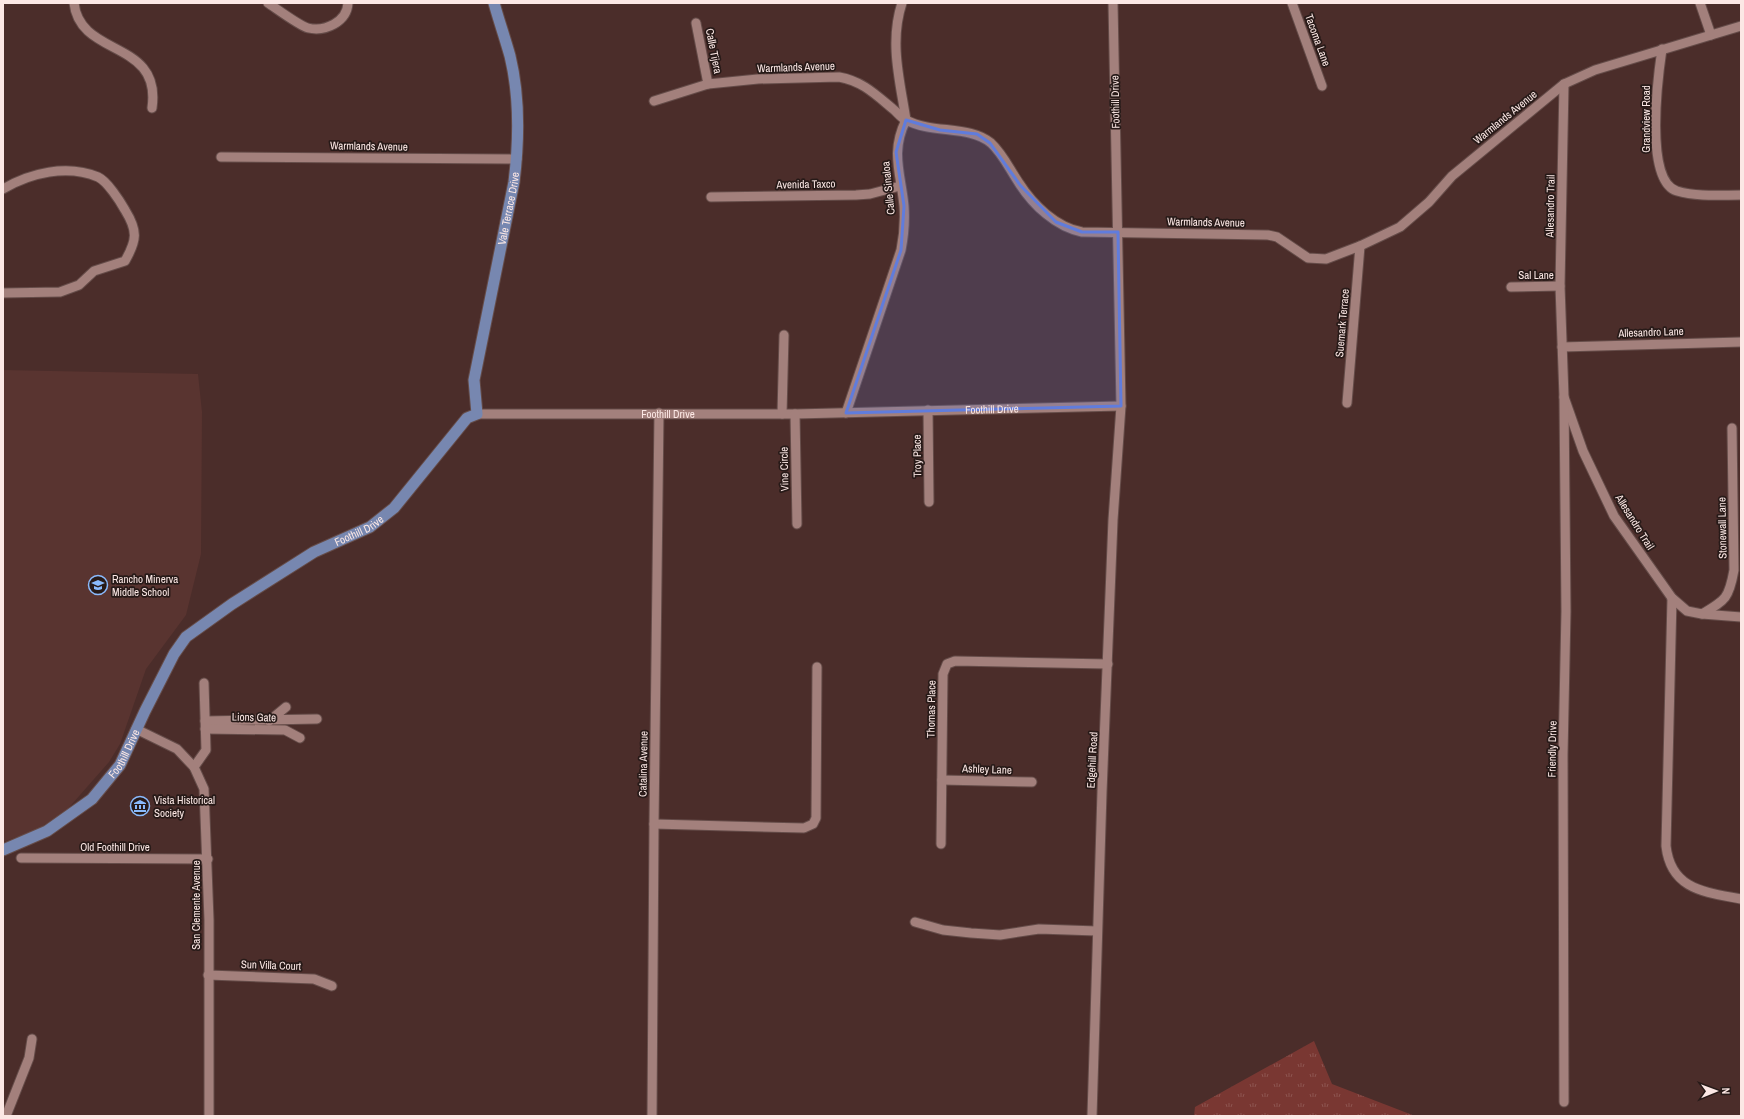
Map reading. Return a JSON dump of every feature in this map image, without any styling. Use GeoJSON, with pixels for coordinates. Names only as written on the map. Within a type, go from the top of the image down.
{"type":"FeatureCollection","features":[{"type":"Feature","properties":{"kind":"main road","name":"Vale Terrace Drive"},"geometry":{"type":"LineString","coordinates":[[477,414],[474,380],[514,182],[517,159],[517,108],[510,58],[494,3]]}},
{"type":"Feature","properties":{"kind":"main road","name":"Foothill Drive"},"geometry":{"type":"LineString","coordinates":[[3,850],[47,831],[92,799],[120,765],[136,729],[174,654],[186,637],[232,604],[314,552],[370,527],[394,508],[467,418],[477,414]]}},
{"type":"Feature","properties":{"kind":"street"},"geometry":{"type":"LineString","coordinates":[[74,3],[78,20],[88,34],[126,54],[145,70],[149,78],[154,100],[152,108]]}},
{"type":"Feature","properties":{"kind":"street"},"geometry":{"type":"LineString","coordinates":[[268,3],[308,28],[328,28],[339,21],[347,11],[348,3]]}},
{"type":"Feature","properties":{"kind":"street","name":"Calle Sinaloa"},"geometry":{"type":"LineString","coordinates":[[846,413],[901,250],[904,236],[904,206],[896,152],[902,128],[906,120],[895,49],[898,15],[902,3]]}},
{"type":"Feature","properties":{"kind":"street","name":"Foothill Drive"},"geometry":{"type":"LineString","coordinates":[[477,414],[795,414],[1121,406],[1113,3]]}},
{"type":"Feature","properties":{"kind":"street","name":"Tacoma Lane"},"geometry":{"type":"LineString","coordinates":[[1292,3],[1322,86]]}},
{"type":"Feature","properties":{"kind":"street"},"geometry":{"type":"LineString","coordinates":[[1700,3],[1711,35]]}},
{"type":"Feature","properties":{"kind":"street","name":"Calle Tijera"},"geometry":{"type":"LineString","coordinates":[[696,23],[708,84]]}},
{"type":"Feature","properties":{"kind":"street","name":"Warmlands Avenue"},"geometry":{"type":"LineString","coordinates":[[654,101],[708,84],[758,79],[838,77],[848,79],[867,87],[906,120],[940,130],[977,134],[990,143],[1003,158],[1020,185],[1056,222],[1070,230],[1082,232],[1277,236],[1308,258],[1326,259],[1360,246],[1400,227],[1429,202],[1452,176],[1564,84],[1595,70],[1741,26]]}},
{"type":"Feature","properties":{"kind":"street","name":"Grandview Road"},"geometry":{"type":"LineString","coordinates":[[1662,49],[1657,86],[1656,132],[1658,158],[1662,176],[1676,191],[1700,194],[1741,195]]}},
{"type":"Feature","properties":{"kind":"street","name":"Allesandro Trail"},"geometry":{"type":"LineString","coordinates":[[1564,84],[1560,286],[1564,397],[1583,451],[1614,516],[1672,598],[1685,610],[1702,614],[1741,617]]}},
{"type":"Feature","properties":{"kind":"street","name":"Warmlands Avenue"},"geometry":{"type":"LineString","coordinates":[[221,156],[517,159]]}},
{"type":"Feature","properties":{"kind":"street"},"geometry":{"type":"LineString","coordinates":[[3,189],[13,183],[36,174],[67,170],[99,177],[118,197],[132,221],[135,236],[134,245],[125,261],[94,271],[79,285],[60,292],[3,293]]}},
{"type":"Feature","properties":{"kind":"street","name":"Avenida Taxco"},"geometry":{"type":"LineString","coordinates":[[711,197],[856,195],[870,194],[900,186]]}},
{"type":"Feature","properties":{"kind":"street","name":"Suemark Terrace"},"geometry":{"type":"LineString","coordinates":[[1348,403],[1360,246]]}},
{"type":"Feature","properties":{"kind":"street","name":"Sal Lane"},"geometry":{"type":"LineString","coordinates":[[1511,287],[1560,286]]}},
{"type":"Feature","properties":{"kind":"street"},"geometry":{"type":"LineString","coordinates":[[782,414],[784,335]]}},
{"type":"Feature","properties":{"kind":"street","name":"Allesandro Lane"},"geometry":{"type":"LineString","coordinates":[[1562,347],[1741,342]]}},
{"type":"Feature","properties":{"kind":"street","name":"Friendly Drive"},"geometry":{"type":"LineString","coordinates":[[1564,397],[1566,611],[1563,755],[1564,1102]]}},
{"type":"Feature","properties":{"kind":"street","name":"Edgehill Road"},"geometry":{"type":"LineString","coordinates":[[1092,1116],[1097,931],[1113,520],[1121,406]]}},
{"type":"Feature","properties":{"kind":"street","name":"Troy Place"},"geometry":{"type":"LineString","coordinates":[[928,410],[929,502]]}},
{"type":"Feature","properties":{"kind":"street","name":"Catalina Avenue"},"geometry":{"type":"LineString","coordinates":[[652,1116],[659,413]]}},
{"type":"Feature","properties":{"kind":"street","name":"Vine Circle"},"geometry":{"type":"LineString","coordinates":[[795,414],[797,524]]}},
{"type":"Feature","properties":{"kind":"street","name":"Stonewall Lane"},"geometry":{"type":"LineString","coordinates":[[1702,614],[1722,602],[1730,590],[1734,570],[1732,428]]}},
{"type":"Feature","properties":{"kind":"street"},"geometry":{"type":"LineString","coordinates":[[1672,598],[1666,839],[1668,860],[1677,876],[1692,887],[1741,899]]}},
{"type":"Feature","properties":{"kind":"street","name":"Thomas Place"},"geometry":{"type":"LineString","coordinates":[[941,844],[943,674],[947,664],[956,661],[1108,664]]}},
{"type":"Feature","properties":{"kind":"street"},"geometry":{"type":"LineString","coordinates":[[654,824],[804,828],[813,824],[816,818],[817,667]]}},
{"type":"Feature","properties":{"kind":"street"},"geometry":{"type":"LineString","coordinates":[[194,767],[206,750],[204,682]]}},
{"type":"Feature","properties":{"kind":"street"},"geometry":{"type":"LineString","coordinates":[[269,721],[286,707]]}},
{"type":"Feature","properties":{"kind":"street"},"geometry":{"type":"LineString","coordinates":[[205,725],[317,719]]}},
{"type":"Feature","properties":{"kind":"street","name":"Lions Gate"},"geometry":{"type":"LineString","coordinates":[[205,725],[285,730],[300,738]]}},
{"type":"Feature","properties":{"kind":"street","name":"San Clemente Avenue"},"geometry":{"type":"LineString","coordinates":[[136,729],[177,749],[194,767],[204,789],[208,859],[209,1116]]}},
{"type":"Feature","properties":{"kind":"street","name":"Ashley Lane"},"geometry":{"type":"LineString","coordinates":[[942,780],[1032,782]]}},
{"type":"Feature","properties":{"kind":"street","name":"Old Foothill Drive"},"geometry":{"type":"LineString","coordinates":[[21,858],[208,859]]}},
{"type":"Feature","properties":{"kind":"street"},"geometry":{"type":"LineString","coordinates":[[915,922],[943,930],[1000,935],[1039,929],[1097,931]]}},
{"type":"Feature","properties":{"kind":"street","name":"Sun Villa Court"},"geometry":{"type":"LineString","coordinates":[[208,975],[314,979],[332,986]]}},
{"type":"Feature","properties":{"kind":"street"},"geometry":{"type":"LineString","coordinates":[[6,1116],[29,1058],[32,1039]]}},
{"type":"Feature","properties":{"kind":"highlighted area"},"geometry":{"type":"Polygon","coordinates":[[[906,120],[940,130],[977,134],[990,143],[1020,185],[1056,222],[1082,232],[1118,232],[1121,406],[846,413],[901,250],[904,206],[896,152],[906,120]]]}},
{"type":"Feature","properties":{"kind":"shaded area","name":"Rancho Minerva Middle School"},"geometry":{"type":"Polygon","coordinates":[[[3,370],[198,374],[202,412],[201,554],[186,615],[146,669],[120,744],[109,762],[65,812],[36,830],[3,842],[3,370]]]}},
{"type":"Feature","properties":{"kind":"green space"},"geometry":{"type":"Polygon","coordinates":[[[1314,1041],[1332,1084],[1415,1116],[1194,1116],[1195,1107],[1314,1041]]]}},
{"type":"Feature","properties":{"kind":"place","name":"Rancho Minerva Middle School"},"geometry":{"type":"Point","coordinates":[98,585]}},
{"type":"Feature","properties":{"kind":"place","name":"Vista Historical Society"},"geometry":{"type":"Point","coordinates":[140,806]}}]}
